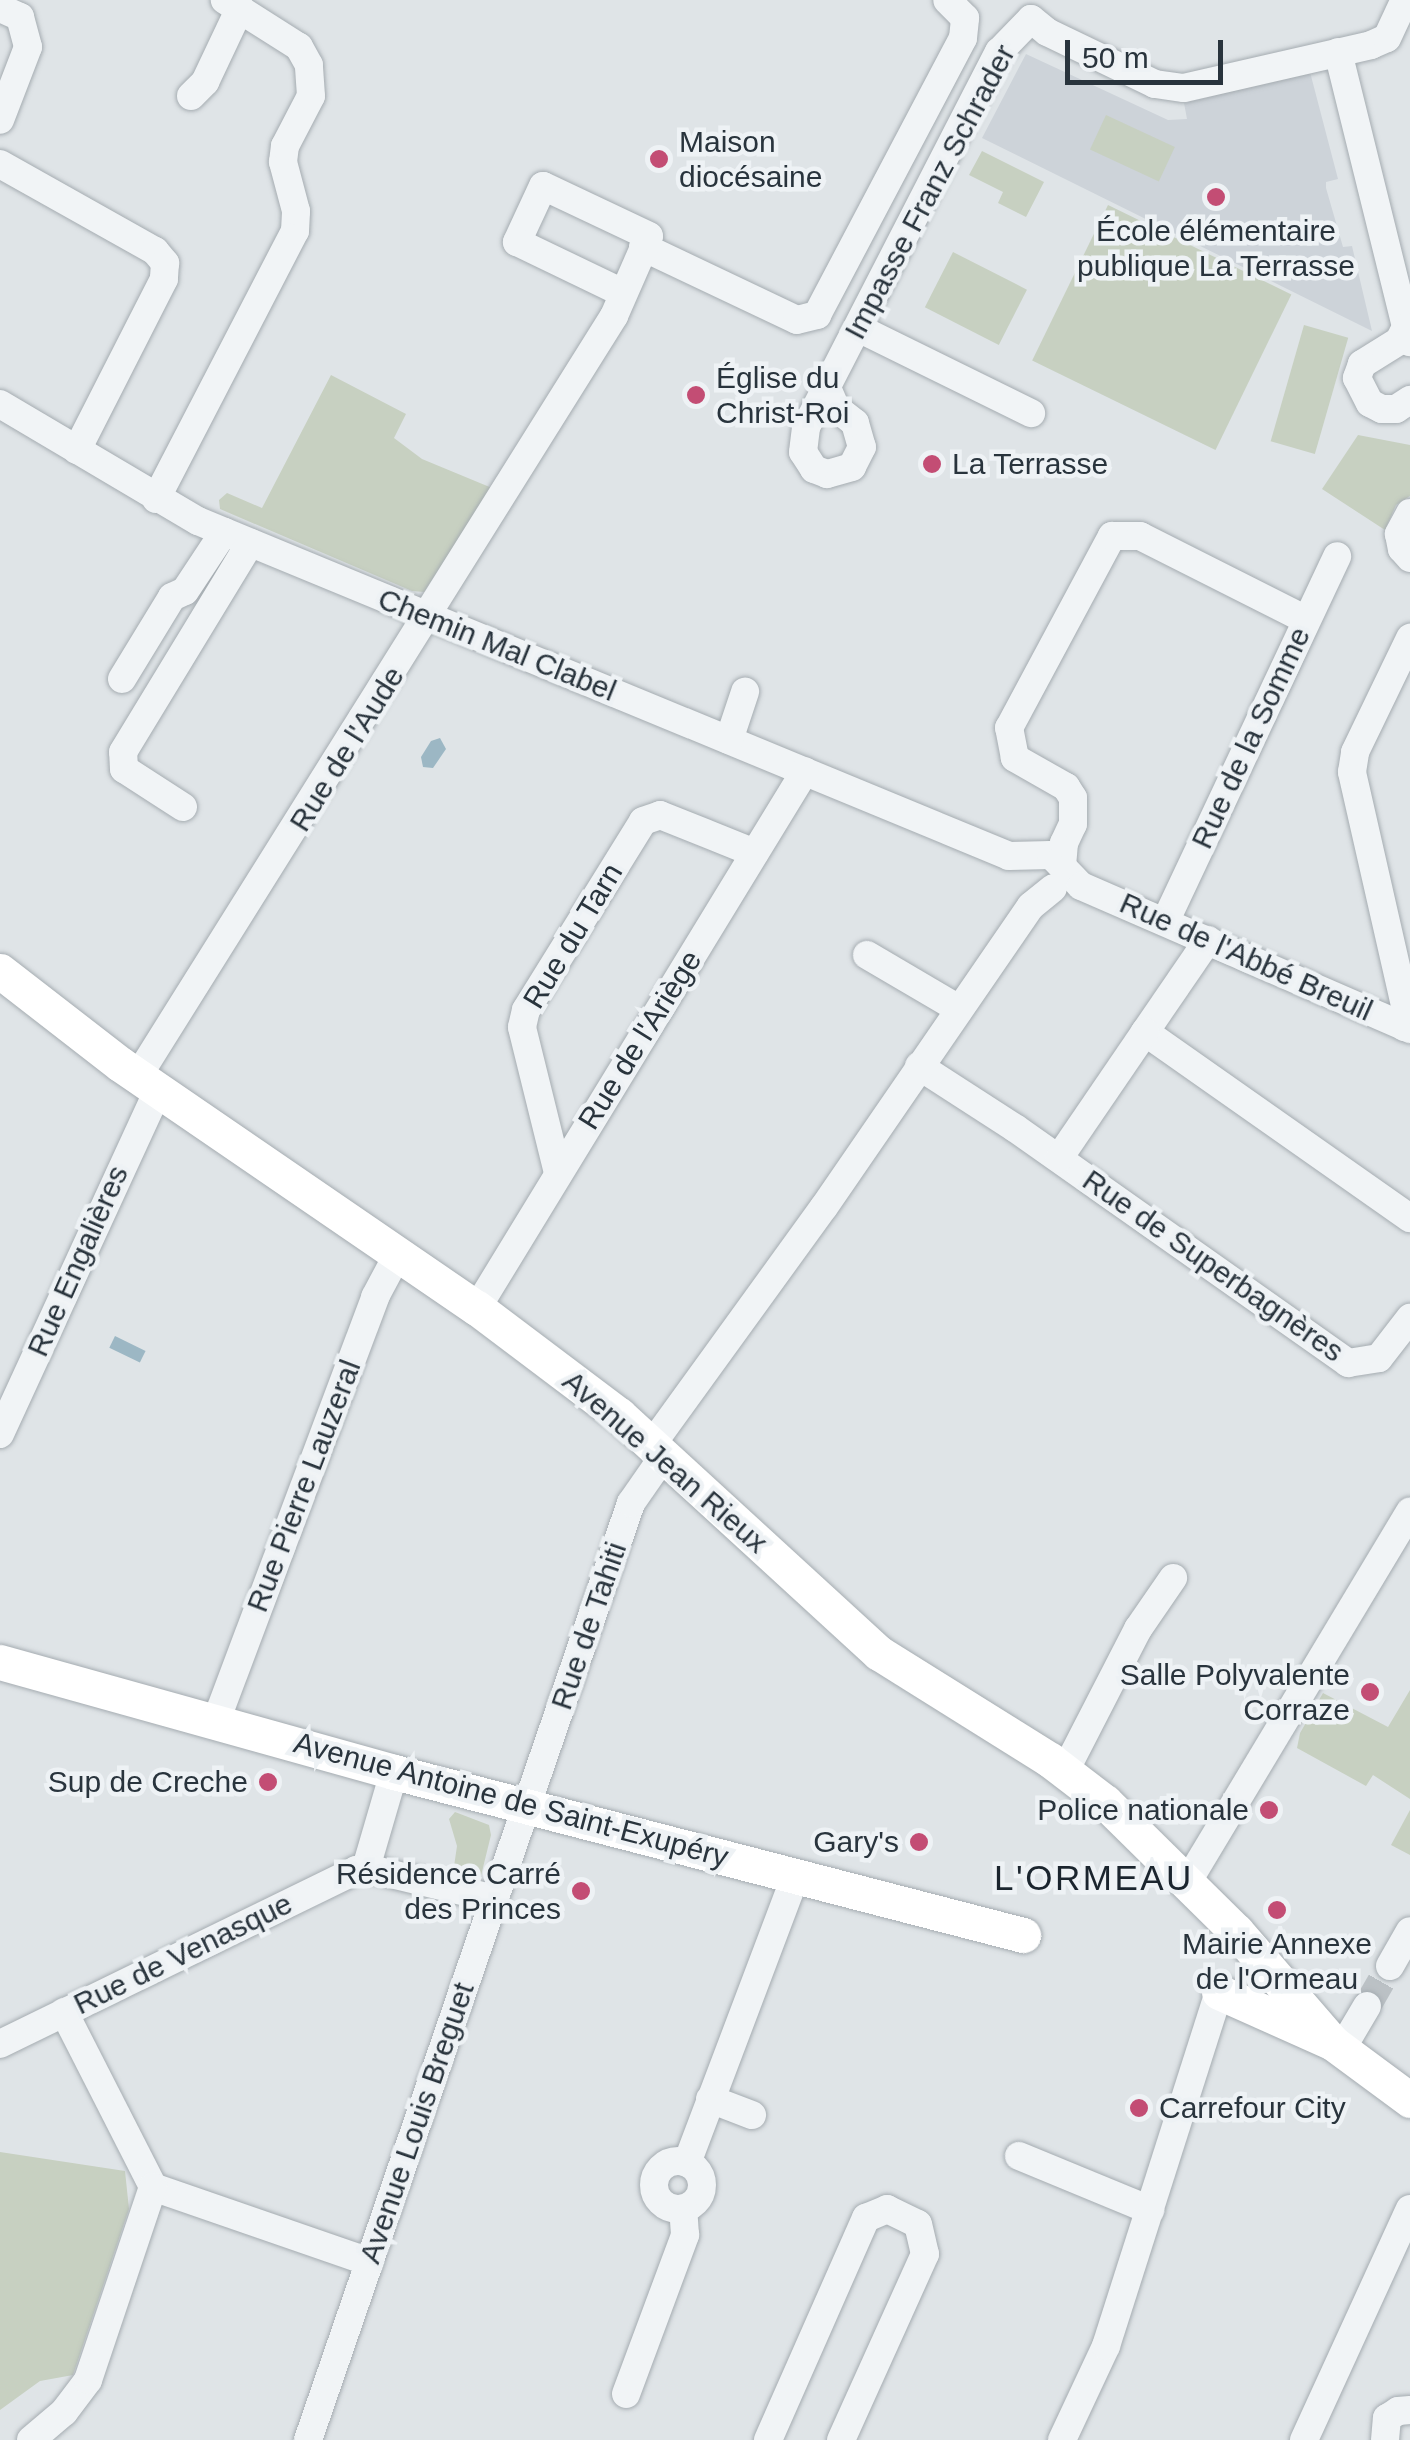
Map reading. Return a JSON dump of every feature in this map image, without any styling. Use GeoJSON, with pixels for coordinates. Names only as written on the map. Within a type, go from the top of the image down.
{"type":"FeatureCollection","features":[{"type":"Feature","properties":{"kind":"main road","name":"Avenue Jean Rieux"},"geometry":{"type":"LineString","coordinates":[[0,971],[148,1083],[476,1308],[659,1449],[879,1652],[1066,1772],[1105,1802],[1188,1881],[1337,2046]]}},
{"type":"Feature","properties":{"kind":"main road","name":"Avenue Antoine de Saint-Exupéry"},"geometry":{"type":"LineString","coordinates":[[0,1662],[394,1772],[1023,1935]]}},
{"type":"Feature","properties":{"kind":"main road"},"geometry":{"type":"LineString","coordinates":[[1252,1951],[1234,1998],[1337,2046],[1410,2100]]}},
{"type":"Feature","properties":{"kind":"street"},"geometry":{"type":"LineString","coordinates":[[618,304],[517,242],[543,186],[648,236],[643,247],[798,320],[817,315],[963,38],[966,18],[947,0]]}},
{"type":"Feature","properties":{"kind":"street"},"geometry":{"type":"LineString","coordinates":[[1031,9],[1047,32],[1169,88],[1386,38],[1405,2]]}},
{"type":"Feature","properties":{"kind":"street"},"geometry":{"type":"LineString","coordinates":[[156,499],[294,231],[296,210],[283,162],[285,146],[311,96],[309,65],[299,48],[232,4],[205,82],[191,96]]}},
{"type":"Feature","properties":{"kind":"street"},"geometry":{"type":"LineString","coordinates":[[0,8],[20,17],[28,47],[0,120]]}},
{"type":"Feature","properties":{"kind":"street","name":"Impasse Franz Schrader"},"geometry":{"type":"LineString","coordinates":[[827,388],[999,52],[1031,9]]}},
{"type":"Feature","properties":{"kind":"street"},"geometry":{"type":"LineString","coordinates":[[1338,52],[1408,334],[1362,364],[1358,378],[1370,403],[1382,409],[1396,409],[1410,400]]}},
{"type":"Feature","properties":{"kind":"street"},"geometry":{"type":"LineString","coordinates":[[0,164],[155,251],[164,264],[164,279],[77,450]]}},
{"type":"Feature","properties":{"kind":"street","name":"Rue de l'Aude"},"geometry":{"type":"LineString","coordinates":[[148,1083],[618,304],[643,247]]}},
{"type":"Feature","properties":{"kind":"street"},"geometry":{"type":"LineString","coordinates":[[858,328],[1032,413]]}},
{"type":"Feature","properties":{"kind":"street","name":"Chemin Mal Clabel"},"geometry":{"type":"LineString","coordinates":[[0,404],[156,499],[237,537],[1050,874]]}},
{"type":"Feature","properties":{"kind":"street"},"geometry":{"type":"LineString","coordinates":[[1410,513],[1399,534],[1402,549],[1410,558]]}},
{"type":"Feature","properties":{"kind":"street"},"geometry":{"type":"LineString","coordinates":[[659,1449],[1050,874],[1073,824],[1073,798],[1066,787],[1015,758],[1009,728],[1112,536],[1140,536],[1306,620]]}},
{"type":"Feature","properties":{"kind":"street"},"geometry":{"type":"LineString","coordinates":[[122,679],[172,597],[185,591],[237,537]]}},
{"type":"Feature","properties":{"kind":"street"},"geometry":{"type":"LineString","coordinates":[[182,807],[124,769],[122,752],[237,537]]}},
{"type":"Feature","properties":{"kind":"street","name":"Rue de la Somme"},"geometry":{"type":"LineString","coordinates":[[1166,920],[1337,556]]}},
{"type":"Feature","properties":{"kind":"street"},"geometry":{"type":"LineString","coordinates":[[1407,1028],[1352,772],[1354,752],[1410,638]]}},
{"type":"Feature","properties":{"kind":"street"},"geometry":{"type":"LineString","coordinates":[[729,740],[745,692]]}},
{"type":"Feature","properties":{"kind":"street","name":"Rue de l'Ariège"},"geometry":{"type":"LineString","coordinates":[[476,1308],[805,772]]}},
{"type":"Feature","properties":{"kind":"street","name":"Rue du Tarn"},"geometry":{"type":"LineString","coordinates":[[558,1173],[522,1028],[526,1010],[643,821],[660,815],[755,853]]}},
{"type":"Feature","properties":{"kind":"street","name":"Rue de l'Abbé Breuil"},"geometry":{"type":"LineString","coordinates":[[1050,874],[1166,920],[1407,1028]]}},
{"type":"Feature","properties":{"kind":"street","name":"Rue de Superbagnères"},"geometry":{"type":"LineString","coordinates":[[1059,1158],[1208,940]]}},
{"type":"Feature","properties":{"kind":"street"},"geometry":{"type":"LineString","coordinates":[[867,954],[959,1009]]}},
{"type":"Feature","properties":{"kind":"street"},"geometry":{"type":"LineString","coordinates":[[1145,1032],[1410,1218]]}},
{"type":"Feature","properties":{"kind":"street","name":"Rue de Superbagnères"},"geometry":{"type":"LineString","coordinates":[[919,1066],[1059,1158],[1348,1363],[1379,1358],[1410,1318]]}},
{"type":"Feature","properties":{"kind":"street","name":"Rue Engalières"},"geometry":{"type":"LineString","coordinates":[[0,1434],[148,1083]]}},
{"type":"Feature","properties":{"kind":"street","name":"Rue Pierre Lauzeral"},"geometry":{"type":"LineString","coordinates":[[216,1721],[375,1298],[398,1254]]}},
{"type":"Feature","properties":{"kind":"street","name":"Rue de Tahiti"},"geometry":{"type":"LineString","coordinates":[[527,1806],[631,1503],[659,1449]]}},
{"type":"Feature","properties":{"kind":"street"},"geometry":{"type":"LineString","coordinates":[[1188,1881],[1410,1510]]}},
{"type":"Feature","properties":{"kind":"street"},"geometry":{"type":"LineString","coordinates":[[1066,1772],[1138,1629],[1173,1578]]}},
{"type":"Feature","properties":{"kind":"street"},"geometry":{"type":"LineString","coordinates":[[394,1772],[366,1868],[495,1898]]}},
{"type":"Feature","properties":{"kind":"street","name":"Avenue Louis Breguet"},"geometry":{"type":"LineString","coordinates":[[308,2440],[527,1806]]}},
{"type":"Feature","properties":{"kind":"street","name":"Rue de Venasque"},"geometry":{"type":"LineString","coordinates":[[0,2044],[366,1868]]}},
{"type":"Feature","properties":{"kind":"street"},"geometry":{"type":"LineString","coordinates":[[626,2394],[684,2235],[683,2209],[670,2208],[659,2200],[654,2178],[673,2162],[687,2162],[796,1875]]}},
{"type":"Feature","properties":{"kind":"street"},"geometry":{"type":"LineString","coordinates":[[1390,1966],[1410,1931]]}},
{"type":"Feature","properties":{"kind":"street"},"geometry":{"type":"LineString","coordinates":[[1062,2440],[1106,2346],[1150,2210],[1234,1998]]}},
{"type":"Feature","properties":{"kind":"street"},"geometry":{"type":"LineString","coordinates":[[1337,2046],[1367,2006]]}},
{"type":"Feature","properties":{"kind":"street"},"geometry":{"type":"LineString","coordinates":[[64,2012],[154,2186],[369,2262]]}},
{"type":"Feature","properties":{"kind":"street"},"geometry":{"type":"LineString","coordinates":[[710,2100],[752,2115]]}},
{"type":"Feature","properties":{"kind":"street"},"geometry":{"type":"LineString","coordinates":[[1018,2156],[1150,2210]]}},
{"type":"Feature","properties":{"kind":"street"},"geometry":{"type":"LineString","coordinates":[[31,2440],[64,2412],[88,2380],[154,2186]]}},
{"type":"Feature","properties":{"kind":"street"},"geometry":{"type":"LineString","coordinates":[[768,2440],[866,2218],[887,2210],[918,2224],[926,2244],[925,2254],[842,2440]]}},
{"type":"Feature","properties":{"kind":"street"},"geometry":{"type":"LineString","coordinates":[[1304,2440],[1410,2210]]}},
{"type":"Feature","properties":{"kind":"street"},"geometry":{"type":"LineString","coordinates":[[1382,2439],[1387,2418],[1398,2410],[1410,2410]]}},
{"type":"Feature","properties":{"kind":"shaded area","name":"École élémentaire publique La Terrasse"},"geometry":{"type":"Polygon","coordinates":[[[1026,54],[1168,120],[1187,119],[1184,103],[1310,72],[1338,179],[1326,182],[1326,188],[1343,247],[1352,246],[1372,331],[982,138],[1026,54]]]}},
{"type":"Feature","properties":{"kind":"green space"},"geometry":{"type":"Polygon","coordinates":[[[1106,115],[1175,147],[1159,182],[1090,149],[1106,115]]]}},
{"type":"Feature","properties":{"kind":"green space"},"geometry":{"type":"Polygon","coordinates":[[[982,151],[1044,182],[1026,217],[998,203],[1003,192],[969,175],[982,151]]]}},
{"type":"Feature","properties":{"kind":"green space"},"geometry":{"type":"Polygon","coordinates":[[[1108,205],[1291,294],[1216,450],[1032,360],[1108,205]]]}},
{"type":"Feature","properties":{"kind":"green space"},"geometry":{"type":"Polygon","coordinates":[[[953,252],[1027,290],[999,345],[925,307],[953,252]]]}},
{"type":"Feature","properties":{"kind":"green space"},"geometry":{"type":"Polygon","coordinates":[[[1304,325],[1348,338],[1315,454],[1271,441],[1304,325]]]}},
{"type":"Feature","properties":{"kind":"green space"},"geometry":{"type":"Polygon","coordinates":[[[331,375],[406,414],[394,438],[422,459],[492,488],[424,592],[412,591],[220,509],[219,500],[227,493],[262,508],[331,375]]]}},
{"type":"Feature","properties":{"kind":"green space"},"geometry":{"type":"Polygon","coordinates":[[[1358,435],[1410,445],[1410,496],[1396,505],[1385,530],[1322,489],[1358,435]]]}},
{"type":"Feature","properties":{"kind":"green space"},"geometry":{"type":"Polygon","coordinates":[[[1410,1690],[1410,1799],[1373,1775],[1366,1786],[1297,1748],[1300,1733],[1323,1693],[1388,1727],[1410,1690]]]}},
{"type":"Feature","properties":{"kind":"green space"},"geometry":{"type":"Polygon","coordinates":[[[1410,1810],[1410,1855],[1391,1845],[1410,1810]]]}},
{"type":"Feature","properties":{"kind":"green space"},"geometry":{"type":"Polygon","coordinates":[[[455,1812],[489,1825],[491,1835],[478,1888],[452,1880],[457,1846],[449,1819],[455,1812]]]}},
{"type":"Feature","properties":{"kind":"green space"},"geometry":{"type":"Polygon","coordinates":[[[0,2152],[125,2171],[129,2209],[73,2375],[40,2381],[0,2410],[0,2152]]]}},
{"type":"Feature","properties":{"kind":"water"},"geometry":{"type":"Polygon","coordinates":[[[440,738],[446,749],[433,768],[423,767],[421,757],[431,741],[440,738]]]}},
{"type":"Feature","properties":{"kind":"water"},"geometry":{"type":"Polygon","coordinates":[[[115,1336],[146,1351],[140,1363],[109,1348],[115,1336]]]}},
{"type":"Feature","properties":{"kind":"tunnel"},"geometry":{"type":"LineString","coordinates":[[1367,2006],[1390,1966]]}},
{"type":"Feature","properties":{"kind":"place","name":"Maison diocésaine"},"geometry":{"type":"Point","coordinates":[659,159]}},
{"type":"Feature","properties":{"kind":"place","name":"École élémentaire publique La Terrasse"},"geometry":{"type":"Point","coordinates":[1216,197]}},
{"type":"Feature","properties":{"kind":"place","name":"Église du Christ-Roi"},"geometry":{"type":"Point","coordinates":[696,395]}},
{"type":"Feature","properties":{"kind":"place","name":"La Terrasse"},"geometry":{"type":"Point","coordinates":[932,464]}},
{"type":"Feature","properties":{"kind":"place","name":"Salle Polyvalente Corraze"},"geometry":{"type":"Point","coordinates":[1370,1692]}},
{"type":"Feature","properties":{"kind":"place","name":"Sup de Creche"},"geometry":{"type":"Point","coordinates":[268,1782]}},
{"type":"Feature","properties":{"kind":"place","name":"Police nationale"},"geometry":{"type":"Point","coordinates":[1269,1810]}},
{"type":"Feature","properties":{"kind":"place","name":"Gary's"},"geometry":{"type":"Point","coordinates":[919,1842]}},
{"type":"Feature","properties":{"kind":"place","name":"Résidence Carré des Princes"},"geometry":{"type":"Point","coordinates":[581,1891]}},
{"type":"Feature","properties":{"kind":"place","name":"Mairie Annexe de l'Ormeau"},"geometry":{"type":"Point","coordinates":[1277,1910]}},
{"type":"Feature","properties":{"kind":"place","name":"Carrefour City"},"geometry":{"type":"Point","coordinates":[1139,2108]}},
{"type":"Feature","properties":{"kind":"district","name":"L'ORMEAU"},"geometry":{"type":"Point","coordinates":[1094,1878]}}]}
